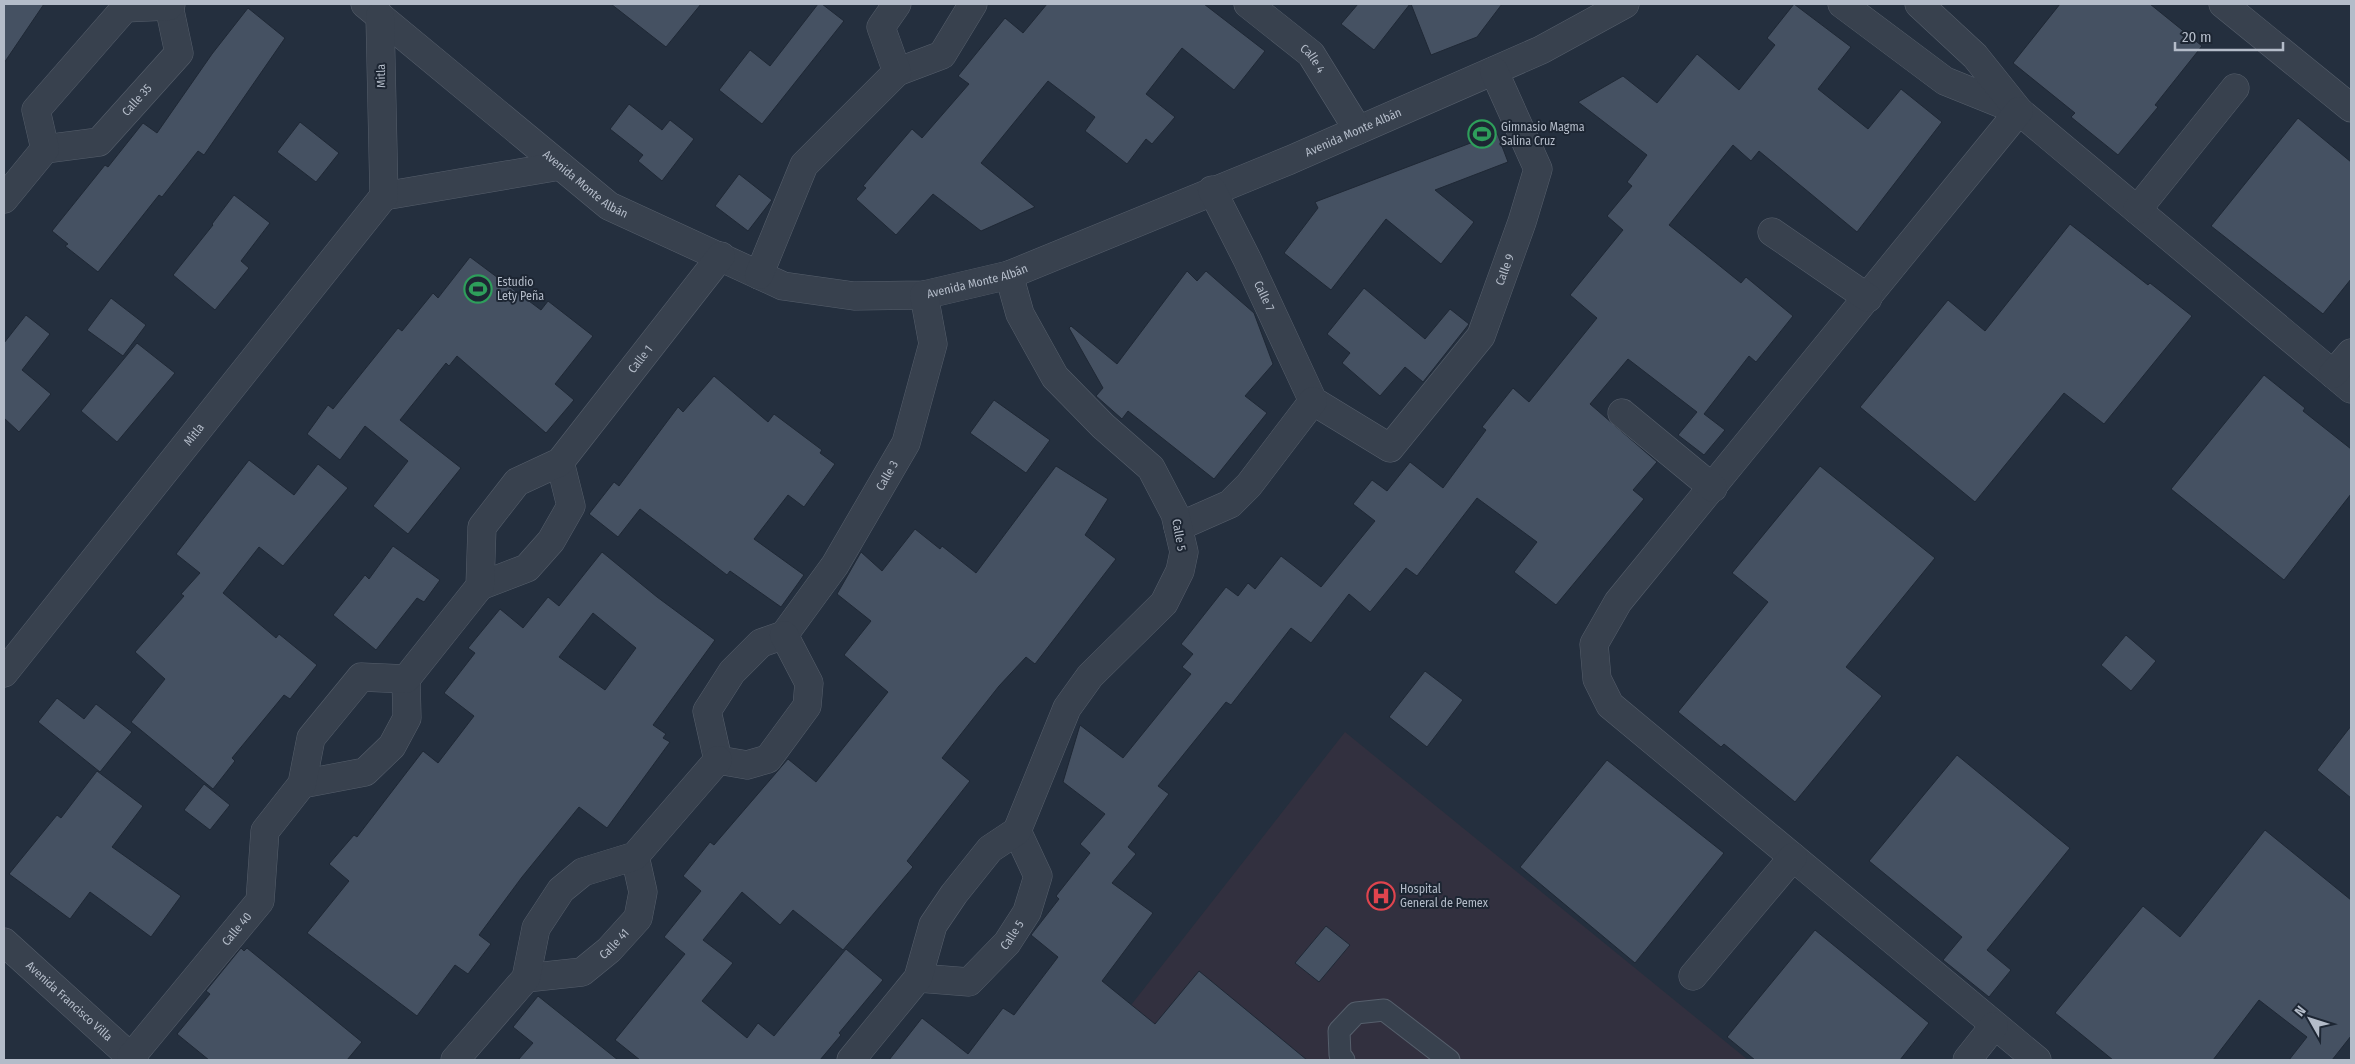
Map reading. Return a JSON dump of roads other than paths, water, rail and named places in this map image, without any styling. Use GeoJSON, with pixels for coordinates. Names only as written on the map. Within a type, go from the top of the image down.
{"type":"FeatureCollection","features":[{"type":"Feature","properties":{"kind":"street"},"geometry":{"type":"LineString","coordinates":[[897,4],[881,27],[897,72]]}},
{"type":"Feature","properties":{"kind":"street"},"geometry":{"type":"LineString","coordinates":[[759,275],[804,164],[897,72],[942,55],[973,4]]}},
{"type":"Feature","properties":{"kind":"street","name":"Calle 4"},"geometry":{"type":"LineString","coordinates":[[1248,4],[1311,54],[1358,130]]}},
{"type":"Feature","properties":{"kind":"street","name":"Avenida Monte Albán"},"geometry":{"type":"LineString","coordinates":[[372,10],[608,206],[721,256],[783,286],[854,296],[924,295],[1009,275],[1212,190],[1290,160],[1494,71],[1541,50],[1625,4]]}},
{"type":"Feature","properties":{"kind":"street"},"geometry":{"type":"LineString","coordinates":[[1842,4],[1945,81],[2019,111]]}},
{"type":"Feature","properties":{"kind":"street"},"geometry":{"type":"LineString","coordinates":[[1919,4],[1975,56],[2019,111],[2342,381],[2351,353]]}},
{"type":"Feature","properties":{"kind":"street"},"geometry":{"type":"LineString","coordinates":[[2223,4],[2351,108]]}},
{"type":"Feature","properties":{"kind":"street","name":"Calle 35"},"geometry":{"type":"LineString","coordinates":[[170,5],[179,53],[99,142],[45,149],[36,110],[125,8],[170,5]]}},
{"type":"Feature","properties":{"kind":"street","name":"Mitla"},"geometry":{"type":"LineString","coordinates":[[4,673],[384,196],[372,10]]}},
{"type":"Feature","properties":{"kind":"street","name":"Calle 9"},"geometry":{"type":"LineString","coordinates":[[1313,401],[1390,448],[1481,336],[1522,222],[1538,169],[1494,71]]}},
{"type":"Feature","properties":{"kind":"street"},"geometry":{"type":"LineString","coordinates":[[2137,210],[2235,88]]}},
{"type":"Feature","properties":{"kind":"street"},"geometry":{"type":"LineString","coordinates":[[2019,111],[1618,602],[1594,644],[1597,679],[1610,706],[2037,1060]]}},
{"type":"Feature","properties":{"kind":"street"},"geometry":{"type":"LineString","coordinates":[[4,199],[45,149]]}},
{"type":"Feature","properties":{"kind":"street"},"geometry":{"type":"LineString","coordinates":[[384,196],[560,166]]}},
{"type":"Feature","properties":{"kind":"street","name":"Calle 7"},"geometry":{"type":"LineString","coordinates":[[1212,190],[1247,259],[1313,401]]}},
{"type":"Feature","properties":{"kind":"street"},"geometry":{"type":"LineString","coordinates":[[1772,232],[1868,298]]}},
{"type":"Feature","properties":{"kind":"street","name":"Calle 1"},"geometry":{"type":"LineString","coordinates":[[480,586],[482,527],[517,482],[560,462],[721,256]]}},
{"type":"Feature","properties":{"kind":"street","name":"Calle 5"},"geometry":{"type":"LineString","coordinates":[[918,978],[969,982],[1007,943],[1027,912],[1038,876],[1017,831],[1067,708],[1090,676],[1164,603],[1180,571],[1184,552],[1175,514],[1151,468],[1103,426],[1055,377],[1020,314],[1009,275]]}},
{"type":"Feature","properties":{"kind":"street","name":"Calle 3"},"geometry":{"type":"LineString","coordinates":[[784,635],[835,565],[906,443],[933,344],[924,295]]}},
{"type":"Feature","properties":{"kind":"street"},"geometry":{"type":"LineString","coordinates":[[1178,527],[1230,504],[1249,486],[1313,401]]}},
{"type":"Feature","properties":{"kind":"street"},"geometry":{"type":"LineString","coordinates":[[1622,413],[1713,488]]}},
{"type":"Feature","properties":{"kind":"street"},"geometry":{"type":"LineString","coordinates":[[302,784],[365,772],[392,746],[407,718],[406,679],[480,586],[527,568],[551,541],[571,506],[560,462]]}},
{"type":"Feature","properties":{"kind":"street"},"geometry":{"type":"LineString","coordinates":[[784,635],[808,683],[807,706],[768,759],[746,765],[718,760],[707,711],[732,672],[761,643],[784,635]]}},
{"type":"Feature","properties":{"kind":"street","name":"Calle 40"},"geometry":{"type":"LineString","coordinates":[[133,1059],[260,901],[265,831],[302,784],[311,738],[361,677],[406,679]]}},
{"type":"Feature","properties":{"kind":"street"},"geometry":{"type":"LineString","coordinates":[[455,1060],[526,978],[536,928],[561,890],[583,872],[635,856],[718,760]]}},
{"type":"Feature","properties":{"kind":"street"},"geometry":{"type":"LineString","coordinates":[[851,1060],[918,978],[934,925],[990,849],[1017,831]]}},
{"type":"Feature","properties":{"kind":"street","name":"Calle 41"},"geometry":{"type":"LineString","coordinates":[[526,978],[582,972],[609,950],[638,918],[643,892],[635,856]]}},
{"type":"Feature","properties":{"kind":"street"},"geometry":{"type":"LineString","coordinates":[[1692,976],[1793,857]]}},
{"type":"Feature","properties":{"kind":"street","name":"Avenida Francisco Villa"},"geometry":{"type":"LineString","coordinates":[[4,942],[133,1059]]}},
{"type":"Feature","properties":{"kind":"street"},"geometry":{"type":"LineString","coordinates":[[1968,1060],[1994,1026]]}},
{"type":"Feature","properties":{"kind":"lane"},"geometry":{"type":"LineString","coordinates":[[1344,1060],[1340,1055],[1339,1031],[1356,1013],[1384,1010],[1448,1060]]}},
{"type":"Feature","properties":{"kind":"place","name":"Gimnasio Magma Salina Cruz"},"geometry":{"type":"Point","coordinates":[1482,134]}},
{"type":"Feature","properties":{"kind":"place","name":"Estudio Lety Peña"},"geometry":{"type":"Point","coordinates":[478,289]}},
{"type":"Feature","properties":{"kind":"place","name":"Hospital General de Pemex"},"geometry":{"type":"Point","coordinates":[1381,896]}}]}
